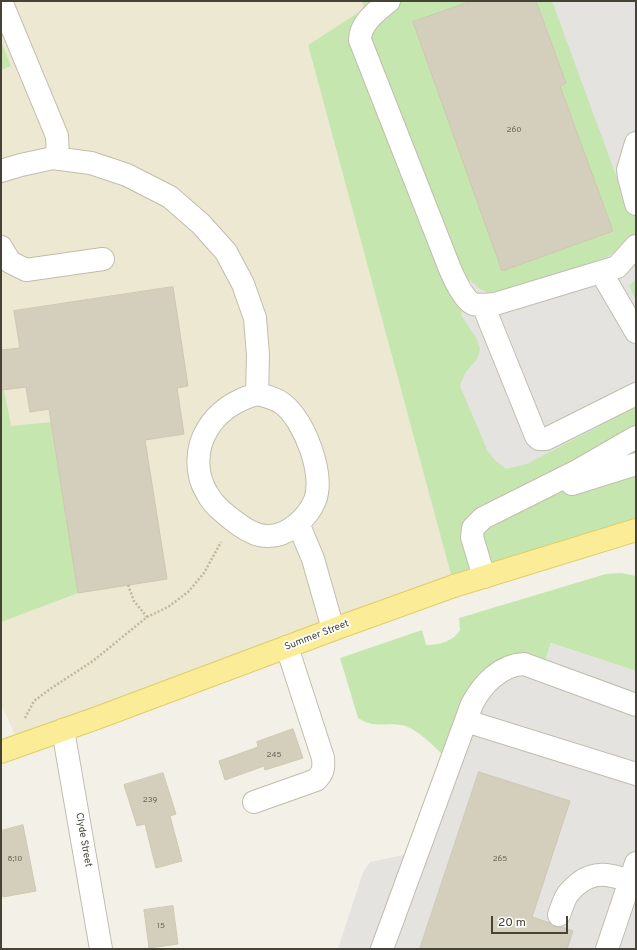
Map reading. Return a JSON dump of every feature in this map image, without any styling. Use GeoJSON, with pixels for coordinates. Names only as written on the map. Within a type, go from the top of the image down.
{"type":"FeatureCollection","features":[{"type":"Feature","properties":{"kind":"main road","name":"Summer Street"},"geometry":{"type":"LineString","coordinates":[[10,749],[333,629],[454,586],[636,530]]}},
{"type":"Feature","properties":{"kind":"street"},"geometry":{"type":"LineString","coordinates":[[1,1],[58,136],[58,159]]}},
{"type":"Feature","properties":{"kind":"street"},"geometry":{"type":"LineString","coordinates":[[390,1],[372,16],[363,26],[360,32],[360,40],[456,282],[465,296],[473,304],[495,304],[617,267],[636,246]]}},
{"type":"Feature","properties":{"kind":"street"},"geometry":{"type":"LineString","coordinates":[[636,143],[628,170],[636,204]]}},
{"type":"Feature","properties":{"kind":"street"},"geometry":{"type":"LineString","coordinates":[[1,171],[53,158],[91,164],[127,175],[170,197],[201,224],[226,252],[243,284],[255,318],[258,355],[257,394]]}},
{"type":"Feature","properties":{"kind":"street"},"geometry":{"type":"LineString","coordinates":[[1,247],[10,262],[26,270],[103,259]]}},
{"type":"Feature","properties":{"kind":"street"},"geometry":{"type":"LineString","coordinates":[[601,272],[636,332]]}},
{"type":"Feature","properties":{"kind":"street"},"geometry":{"type":"LineString","coordinates":[[483,305],[536,436],[540,439],[546,439],[636,394]]}},
{"type":"Feature","properties":{"kind":"street"},"geometry":{"type":"LineString","coordinates":[[257,394],[269,397],[282,404],[294,415],[303,428],[316,464],[318,488],[315,500],[308,512],[298,523],[282,534],[267,536],[252,532],[232,520],[215,504],[206,493],[198,464],[199,448],[204,434],[212,420],[223,410],[243,398],[257,394]]}},
{"type":"Feature","properties":{"kind":"street"},"geometry":{"type":"LineString","coordinates":[[484,577],[472,537],[473,528],[483,518],[579,470],[636,437]]}},
{"type":"Feature","properties":{"kind":"street"},"geometry":{"type":"LineString","coordinates":[[515,502],[636,464]]}},
{"type":"Feature","properties":{"kind":"street"},"geometry":{"type":"LineString","coordinates":[[298,523],[313,559],[333,629]]}},
{"type":"Feature","properties":{"kind":"street"},"geometry":{"type":"LineString","coordinates":[[254,802],[316,780],[324,768],[323,758],[287,647]]}},
{"type":"Feature","properties":{"kind":"street"},"geometry":{"type":"LineString","coordinates":[[382,949],[472,704],[478,692],[482,688],[496,675],[518,665],[530,666],[636,705]]}},
{"type":"Feature","properties":{"kind":"street"},"geometry":{"type":"LineString","coordinates":[[466,721],[636,774]]}},
{"type":"Feature","properties":{"kind":"street","name":"Clyde Street"},"geometry":{"type":"LineString","coordinates":[[63,730],[101,949]]}},
{"type":"Feature","properties":{"kind":"street"},"geometry":{"type":"LineString","coordinates":[[559,915],[565,898],[569,892],[587,878],[592,876],[633,872],[607,949]]}},
{"type":"Feature","properties":{"kind":"path"},"geometry":{"type":"LineString","coordinates":[[10,749],[25,715],[34,702],[50,688],[93,661],[146,617],[168,607],[188,592],[204,574],[232,520]]}},
{"type":"Feature","properties":{"kind":"path"},"geometry":{"type":"LineString","coordinates":[[128,585],[134,601],[146,617]]}},
{"type":"Feature","properties":{"kind":"shaded area"},"geometry":{"type":"Polygon","coordinates":[[[1,1],[362,1],[364,9],[308,45],[454,586],[20,746],[1,704],[1,1]]]}},
{"type":"Feature","properties":{"kind":"shaded area"},"geometry":{"type":"Polygon","coordinates":[[[552,1],[636,1],[636,174],[618,181],[552,1]]]}},
{"type":"Feature","properties":{"kind":"shaded area"},"geometry":{"type":"Polygon","coordinates":[[[617,251],[636,262],[636,279],[629,286],[636,300],[636,407],[527,464],[506,469],[488,452],[460,386],[465,373],[477,359],[480,349],[477,339],[461,315],[470,280],[480,289],[491,294],[499,293],[607,257],[617,251]]]}},
{"type":"Feature","properties":{"kind":"shaded area"},"geometry":{"type":"Polygon","coordinates":[[[551,643],[636,671],[636,949],[338,949],[363,872],[370,862],[403,855],[408,849],[471,687],[545,661],[551,643]]]}},
{"type":"Feature","properties":{"kind":"green space"},"geometry":{"type":"Polygon","coordinates":[[[362,1],[636,1],[636,530],[454,586],[308,45],[364,9],[362,1]]]}},
{"type":"Feature","properties":{"kind":"green space"},"geometry":{"type":"Polygon","coordinates":[[[1,41],[11,66],[1,70],[1,41]]]}},
{"type":"Feature","properties":{"kind":"green space"},"geometry":{"type":"Polygon","coordinates":[[[1,390],[4,390],[11,426],[51,422],[78,593],[1,622],[1,390]]]}},
{"type":"Feature","properties":{"kind":"green space"},"geometry":{"type":"Polygon","coordinates":[[[622,573],[636,576],[636,671],[551,643],[545,661],[442,754],[423,737],[406,726],[395,724],[375,724],[358,718],[340,658],[422,630],[426,645],[441,643],[450,640],[460,630],[459,618],[606,574],[622,573]]]}},
{"type":"Feature","properties":{"kind":"building"},"geometry":{"type":"Polygon","coordinates":[[[472,1],[536,1],[566,83],[560,86],[613,231],[502,271],[413,22],[472,1]]]}},
{"type":"Feature","properties":{"kind":"building"},"geometry":{"type":"Polygon","coordinates":[[[173,287],[188,386],[177,388],[184,434],[145,440],[167,579],[78,593],[49,409],[30,412],[26,387],[1,390],[1,350],[20,348],[14,311],[173,287]]]}},
{"type":"Feature","properties":{"kind":"building"},"geometry":{"type":"Polygon","coordinates":[[[293,729],[303,758],[265,770],[264,766],[225,780],[219,761],[258,747],[257,742],[293,729]]]}},
{"type":"Feature","properties":{"kind":"building"},"geometry":{"type":"Polygon","coordinates":[[[479,772],[570,801],[532,917],[550,923],[555,927],[562,927],[573,931],[567,949],[420,949],[479,772]]]}},
{"type":"Feature","properties":{"kind":"building"},"geometry":{"type":"Polygon","coordinates":[[[163,773],[176,814],[170,816],[182,861],[156,868],[145,824],[137,826],[124,785],[163,773]]]}},
{"type":"Feature","properties":{"kind":"building"},"geometry":{"type":"Polygon","coordinates":[[[23,825],[36,891],[3,897],[1,887],[1,831],[23,825]]]}},
{"type":"Feature","properties":{"kind":"building"},"geometry":{"type":"Polygon","coordinates":[[[173,906],[178,944],[149,948],[144,910],[173,906]]]}}]}
